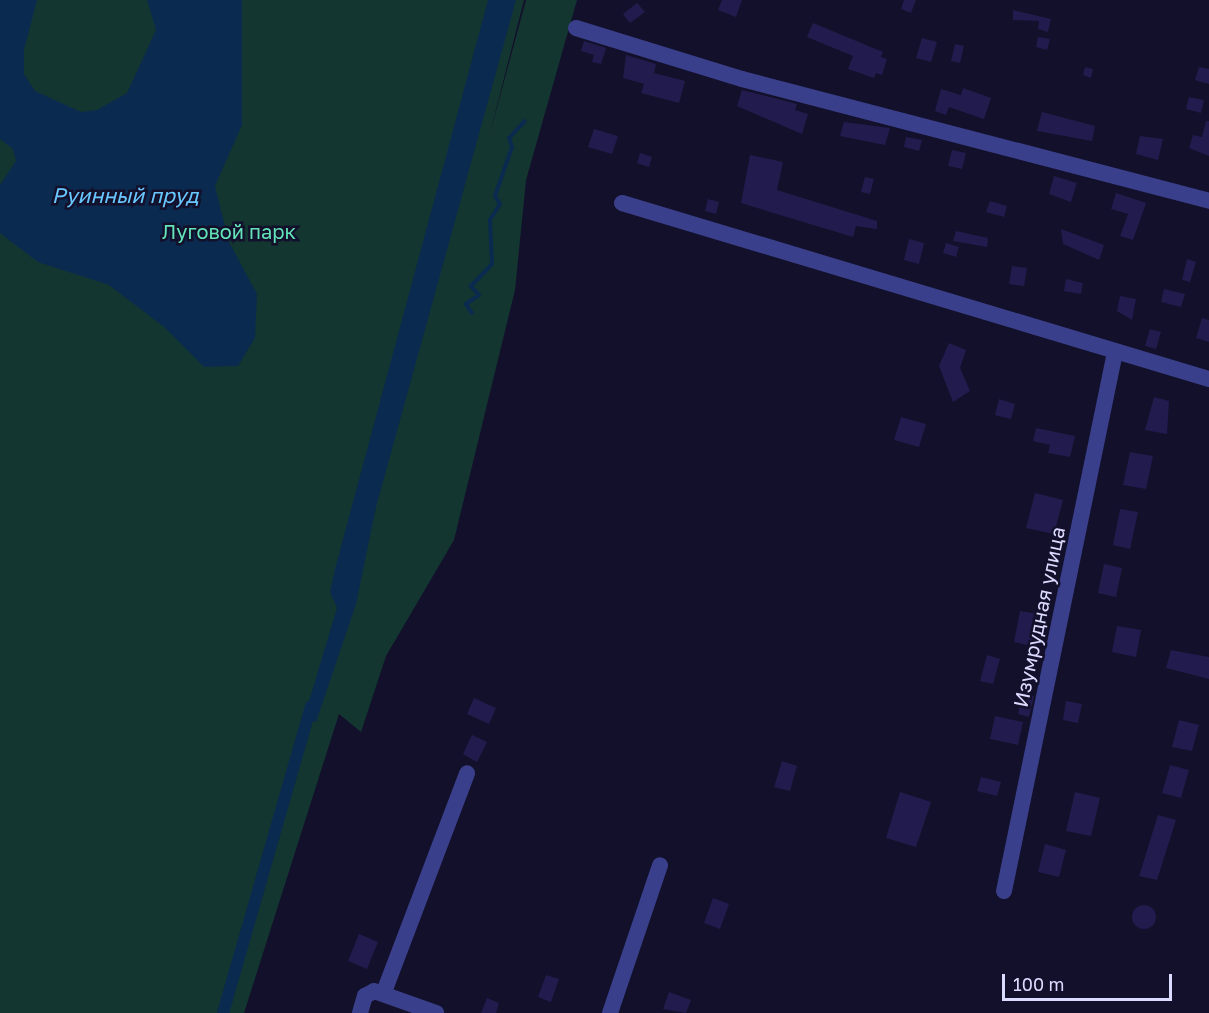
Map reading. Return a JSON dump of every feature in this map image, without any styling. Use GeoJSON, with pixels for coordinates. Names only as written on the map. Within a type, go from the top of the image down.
{"type":"FeatureCollection","features":[{"type":"Feature","properties":{"kind":"street"},"geometry":{"type":"LineString","coordinates":[[576,28],[742,79],[1209,201]]}},
{"type":"Feature","properties":{"kind":"street"},"geometry":{"type":"LineString","coordinates":[[622,203],[1209,380]]}},
{"type":"Feature","properties":{"kind":"street","name":"Изумрудная улица"},"geometry":{"type":"LineString","coordinates":[[1004,891],[1115,352]]}},
{"type":"Feature","properties":{"kind":"street"},"geometry":{"type":"LineString","coordinates":[[384,992],[467,773]]}},
{"type":"Feature","properties":{"kind":"street"},"geometry":{"type":"LineString","coordinates":[[610,1013],[660,865]]}},
{"type":"Feature","properties":{"kind":"street"},"geometry":{"type":"LineString","coordinates":[[360,1013],[365,996],[384,992],[436,1013]]}},
{"type":"Feature","properties":{"kind":"green space","name":"Луговой парк"},"geometry":{"type":"Polygon","coordinates":[[[0,0],[524,0],[489,137],[526,0],[577,0],[526,180],[515,290],[454,540],[386,656],[361,732],[339,714],[244,1013],[0,1013],[0,0]]]}},
{"type":"Feature","properties":{"kind":"water","name":"Руинный пруд"},"geometry":{"type":"Polygon","coordinates":[[[0,0],[37,0],[24,50],[24,74],[35,91],[81,112],[97,110],[127,93],[156,30],[147,0],[242,0],[242,125],[215,186],[229,242],[257,294],[255,338],[238,366],[204,367],[164,327],[109,285],[38,262],[0,233],[0,185],[16,161],[13,149],[0,139],[0,0]]]}},
{"type":"Feature","properties":{"kind":"water"},"geometry":{"type":"Polygon","coordinates":[[[488,0],[516,0],[376,507],[356,604],[316,722],[304,718],[337,608],[330,592],[335,569],[488,0]]]}},
{"type":"Feature","properties":{"kind":"building"},"geometry":{"type":"Polygon","coordinates":[[[722,0],[742,0],[736,17],[718,10],[722,0]]]}},
{"type":"Feature","properties":{"kind":"building"},"geometry":{"type":"Polygon","coordinates":[[[904,0],[916,0],[911,13],[901,9],[904,0]]]}},
{"type":"Feature","properties":{"kind":"building"},"geometry":{"type":"Polygon","coordinates":[[[637,3],[645,12],[630,23],[623,14],[637,3]]]}},
{"type":"Feature","properties":{"kind":"building"},"geometry":{"type":"Polygon","coordinates":[[[1013,10],[1051,19],[1048,32],[1038,29],[1039,21],[1013,20],[1013,10]]]}},
{"type":"Feature","properties":{"kind":"building"},"geometry":{"type":"Polygon","coordinates":[[[813,23],[883,52],[881,57],[887,59],[882,75],[876,73],[874,78],[848,69],[853,56],[807,37],[813,23]]]}},
{"type":"Feature","properties":{"kind":"building"},"geometry":{"type":"Polygon","coordinates":[[[1038,37],[1050,39],[1047,50],[1036,47],[1038,37]]]}},
{"type":"Feature","properties":{"kind":"building"},"geometry":{"type":"Polygon","coordinates":[[[922,38],[937,42],[931,62],[916,58],[922,38]]]}},
{"type":"Feature","properties":{"kind":"building"},"geometry":{"type":"Polygon","coordinates":[[[584,41],[606,48],[601,64],[592,62],[594,55],[581,51],[584,41]]]}},
{"type":"Feature","properties":{"kind":"building"},"geometry":{"type":"Polygon","coordinates":[[[955,44],[964,46],[960,63],[951,61],[955,44]]]}},
{"type":"Feature","properties":{"kind":"building"},"geometry":{"type":"Polygon","coordinates":[[[626,55],[656,64],[654,73],[685,81],[679,103],[641,93],[644,84],[623,78],[626,55]]]}},
{"type":"Feature","properties":{"kind":"building"},"geometry":{"type":"Polygon","coordinates":[[[1085,67],[1093,69],[1091,78],[1083,75],[1085,67]]]}},
{"type":"Feature","properties":{"kind":"building"},"geometry":{"type":"Polygon","coordinates":[[[1199,67],[1209,69],[1209,84],[1195,80],[1199,67]]]}},
{"type":"Feature","properties":{"kind":"building"},"geometry":{"type":"Polygon","coordinates":[[[963,88],[991,98],[984,119],[949,107],[946,115],[935,111],[941,89],[961,95],[963,88]]]}},
{"type":"Feature","properties":{"kind":"building"},"geometry":{"type":"Polygon","coordinates":[[[742,90],[797,104],[795,110],[808,114],[802,134],[737,106],[742,90]]]}},
{"type":"Feature","properties":{"kind":"building"},"geometry":{"type":"Polygon","coordinates":[[[1189,97],[1204,100],[1201,113],[1186,109],[1189,97]]]}},
{"type":"Feature","properties":{"kind":"building"},"geometry":{"type":"Polygon","coordinates":[[[1042,112],[1095,126],[1092,141],[1037,131],[1042,112]]]}},
{"type":"Feature","properties":{"kind":"building"},"geometry":{"type":"Polygon","coordinates":[[[1206,121],[1209,121],[1209,156],[1189,148],[1193,135],[1202,137],[1206,121]]]}},
{"type":"Feature","properties":{"kind":"building"},"geometry":{"type":"Polygon","coordinates":[[[844,122],[890,128],[885,145],[840,136],[844,122]]]}},
{"type":"Feature","properties":{"kind":"building"},"geometry":{"type":"Polygon","coordinates":[[[594,129],[618,136],[612,154],[588,147],[594,129]]]}},
{"type":"Feature","properties":{"kind":"building"},"geometry":{"type":"Polygon","coordinates":[[[1140,136],[1163,139],[1158,160],[1136,154],[1140,136]]]}},
{"type":"Feature","properties":{"kind":"building"},"geometry":{"type":"Polygon","coordinates":[[[906,137],[922,140],[919,151],[904,147],[906,137]]]}},
{"type":"Feature","properties":{"kind":"building"},"geometry":{"type":"Polygon","coordinates":[[[952,150],[966,153],[962,169],[948,166],[952,150]]]}},
{"type":"Feature","properties":{"kind":"building"},"geometry":{"type":"Polygon","coordinates":[[[640,153],[652,157],[649,167],[637,163],[640,153]]]}},
{"type":"Feature","properties":{"kind":"building"},"geometry":{"type":"Polygon","coordinates":[[[750,155],[783,162],[777,190],[877,221],[877,229],[856,226],[853,237],[741,203],[750,155]]]}},
{"type":"Feature","properties":{"kind":"building"},"geometry":{"type":"Polygon","coordinates":[[[1054,176],[1077,183],[1071,202],[1049,194],[1054,176]]]}},
{"type":"Feature","properties":{"kind":"building"},"geometry":{"type":"Polygon","coordinates":[[[865,177],[874,179],[870,194],[861,192],[865,177]]]}},
{"type":"Feature","properties":{"kind":"building"},"geometry":{"type":"Polygon","coordinates":[[[1116,193],[1146,203],[1133,240],[1120,236],[1128,214],[1111,209],[1116,193]]]}},
{"type":"Feature","properties":{"kind":"building"},"geometry":{"type":"Polygon","coordinates":[[[708,199],[719,202],[716,214],[705,211],[708,199]]]}},
{"type":"Feature","properties":{"kind":"building"},"geometry":{"type":"Polygon","coordinates":[[[990,201],[1007,206],[1004,217],[986,212],[990,201]]]}},
{"type":"Feature","properties":{"kind":"building"},"geometry":{"type":"Polygon","coordinates":[[[1061,229],[1104,245],[1099,260],[1063,244],[1061,229]]]}},
{"type":"Feature","properties":{"kind":"building"},"geometry":{"type":"Polygon","coordinates":[[[956,231],[988,238],[987,247],[953,241],[956,231]]]}},
{"type":"Feature","properties":{"kind":"building"},"geometry":{"type":"Polygon","coordinates":[[[909,239],[924,243],[919,264],[904,260],[909,239]]]}},
{"type":"Feature","properties":{"kind":"building"},"geometry":{"type":"Polygon","coordinates":[[[946,243],[959,247],[956,257],[943,253],[946,243]]]}},
{"type":"Feature","properties":{"kind":"building"},"geometry":{"type":"Polygon","coordinates":[[[1187,259],[1196,262],[1190,282],[1182,280],[1187,259]]]}},
{"type":"Feature","properties":{"kind":"building"},"geometry":{"type":"Polygon","coordinates":[[[1012,266],[1027,268],[1024,286],[1009,284],[1012,266]]]}},
{"type":"Feature","properties":{"kind":"building"},"geometry":{"type":"Polygon","coordinates":[[[1066,279],[1083,283],[1081,294],[1064,291],[1066,279]]]}},
{"type":"Feature","properties":{"kind":"building"},"geometry":{"type":"Polygon","coordinates":[[[1164,289],[1185,294],[1181,307],[1161,302],[1164,289]]]}},
{"type":"Feature","properties":{"kind":"building"},"geometry":{"type":"Polygon","coordinates":[[[1120,296],[1136,299],[1132,320],[1117,311],[1120,296]]]}},
{"type":"Feature","properties":{"kind":"building"},"geometry":{"type":"Polygon","coordinates":[[[1202,318],[1209,320],[1209,342],[1196,338],[1202,318]]]}},
{"type":"Feature","properties":{"kind":"building"},"geometry":{"type":"Polygon","coordinates":[[[1150,329],[1161,332],[1156,349],[1145,346],[1150,329]]]}},
{"type":"Feature","properties":{"kind":"building"},"geometry":{"type":"Polygon","coordinates":[[[949,343],[966,350],[960,368],[970,391],[953,402],[939,366],[949,343]]]}},
{"type":"Feature","properties":{"kind":"building"},"geometry":{"type":"Polygon","coordinates":[[[1154,397],[1169,401],[1167,434],[1145,430],[1154,397]]]}},
{"type":"Feature","properties":{"kind":"building"},"geometry":{"type":"Polygon","coordinates":[[[999,399],[1015,404],[1011,419],[995,415],[999,399]]]}},
{"type":"Feature","properties":{"kind":"building"},"geometry":{"type":"Polygon","coordinates":[[[901,417],[926,424],[919,447],[894,440],[901,417]]]}},
{"type":"Feature","properties":{"kind":"building"},"geometry":{"type":"Polygon","coordinates":[[[1036,428],[1075,436],[1070,457],[1048,453],[1050,445],[1033,441],[1036,428]]]}},
{"type":"Feature","properties":{"kind":"building"},"geometry":{"type":"Polygon","coordinates":[[[1130,452],[1153,456],[1146,489],[1123,485],[1130,452]]]}},
{"type":"Feature","properties":{"kind":"building"},"geometry":{"type":"Polygon","coordinates":[[[1035,493],[1063,500],[1054,534],[1026,528],[1035,493]]]}},
{"type":"Feature","properties":{"kind":"building"},"geometry":{"type":"Polygon","coordinates":[[[1120,509],[1138,512],[1130,549],[1113,545],[1120,509]]]}},
{"type":"Feature","properties":{"kind":"building"},"geometry":{"type":"Polygon","coordinates":[[[1104,564],[1122,568],[1116,597],[1098,593],[1104,564]]]}},
{"type":"Feature","properties":{"kind":"building"},"geometry":{"type":"Polygon","coordinates":[[[1020,611],[1038,614],[1032,646],[1014,642],[1020,611]]]}},
{"type":"Feature","properties":{"kind":"building"},"geometry":{"type":"Polygon","coordinates":[[[1117,626],[1141,630],[1136,657],[1112,652],[1117,626]]]}},
{"type":"Feature","properties":{"kind":"building"},"geometry":{"type":"Polygon","coordinates":[[[1171,650],[1209,657],[1209,679],[1166,668],[1171,650]]]}},
{"type":"Feature","properties":{"kind":"building"},"geometry":{"type":"Polygon","coordinates":[[[987,655],[1000,659],[993,684],[980,681],[987,655]]]}},
{"type":"Feature","properties":{"kind":"building"},"geometry":{"type":"Polygon","coordinates":[[[1023,693],[1034,696],[1029,717],[1018,714],[1023,693]]]}},
{"type":"Feature","properties":{"kind":"building"},"geometry":{"type":"Polygon","coordinates":[[[474,698],[496,708],[489,724],[467,714],[474,698]]]}},
{"type":"Feature","properties":{"kind":"building"},"geometry":{"type":"Polygon","coordinates":[[[1066,701],[1082,704],[1078,723],[1063,720],[1066,701]]]}},
{"type":"Feature","properties":{"kind":"building"},"geometry":{"type":"Polygon","coordinates":[[[995,716],[1023,722],[1018,745],[990,739],[995,716]]]}},
{"type":"Feature","properties":{"kind":"building"},"geometry":{"type":"Polygon","coordinates":[[[1179,720],[1199,725],[1192,751],[1172,747],[1179,720]]]}},
{"type":"Feature","properties":{"kind":"building"},"geometry":{"type":"Polygon","coordinates":[[[472,735],[487,742],[477,762],[463,754],[472,735]]]}},
{"type":"Feature","properties":{"kind":"building"},"geometry":{"type":"Polygon","coordinates":[[[782,761],[797,766],[790,791],[774,787],[782,761]]]}},
{"type":"Feature","properties":{"kind":"building"},"geometry":{"type":"Polygon","coordinates":[[[1170,765],[1189,770],[1181,798],[1162,793],[1170,765]]]}},
{"type":"Feature","properties":{"kind":"building"},"geometry":{"type":"Polygon","coordinates":[[[981,777],[1001,782],[997,796],[977,791],[981,777]]]}},
{"type":"Feature","properties":{"kind":"building"},"geometry":{"type":"Polygon","coordinates":[[[900,792],[931,802],[916,847],[886,838],[900,792]]]}},
{"type":"Feature","properties":{"kind":"building"},"geometry":{"type":"Polygon","coordinates":[[[1075,792],[1100,798],[1091,836],[1066,831],[1075,792]]]}},
{"type":"Feature","properties":{"kind":"building"},"geometry":{"type":"Polygon","coordinates":[[[1158,815],[1176,820],[1157,880],[1139,876],[1158,815]]]}},
{"type":"Feature","properties":{"kind":"building"},"geometry":{"type":"Polygon","coordinates":[[[1045,844],[1066,850],[1059,877],[1038,872],[1045,844]]]}},
{"type":"Feature","properties":{"kind":"building"},"geometry":{"type":"Polygon","coordinates":[[[713,898],[729,904],[720,929],[704,923],[713,898]]]}},
{"type":"Feature","properties":{"kind":"building"},"geometry":{"type":"Polygon","coordinates":[[[1144,905],[1152,909],[1156,917],[1152,925],[1144,929],[1136,925],[1132,917],[1136,909],[1144,905]]]}},
{"type":"Feature","properties":{"kind":"building"},"geometry":{"type":"Polygon","coordinates":[[[359,934],[378,942],[367,969],[348,961],[359,934]]]}},
{"type":"Feature","properties":{"kind":"building"},"geometry":{"type":"Polygon","coordinates":[[[546,975],[559,979],[551,1002],[538,997],[546,975]]]}},
{"type":"Feature","properties":{"kind":"building"},"geometry":{"type":"Polygon","coordinates":[[[669,992],[691,1000],[686,1013],[663,1009],[669,992]]]}},
{"type":"Feature","properties":{"kind":"building"},"geometry":{"type":"Polygon","coordinates":[[[487,998],[499,1003],[496,1013],[481,1013],[487,998]]]}},
{"type":"Feature","properties":{"kind":"waterway"},"geometry":{"type":"LineString","coordinates":[[472,313],[466,304],[479,295],[471,286],[492,264],[490,220],[500,204],[495,196],[512,147],[509,138],[525,121]]}},
{"type":"Feature","properties":{"kind":"waterway"},"geometry":{"type":"LineString","coordinates":[[223,1013],[311,706]]}}]}
